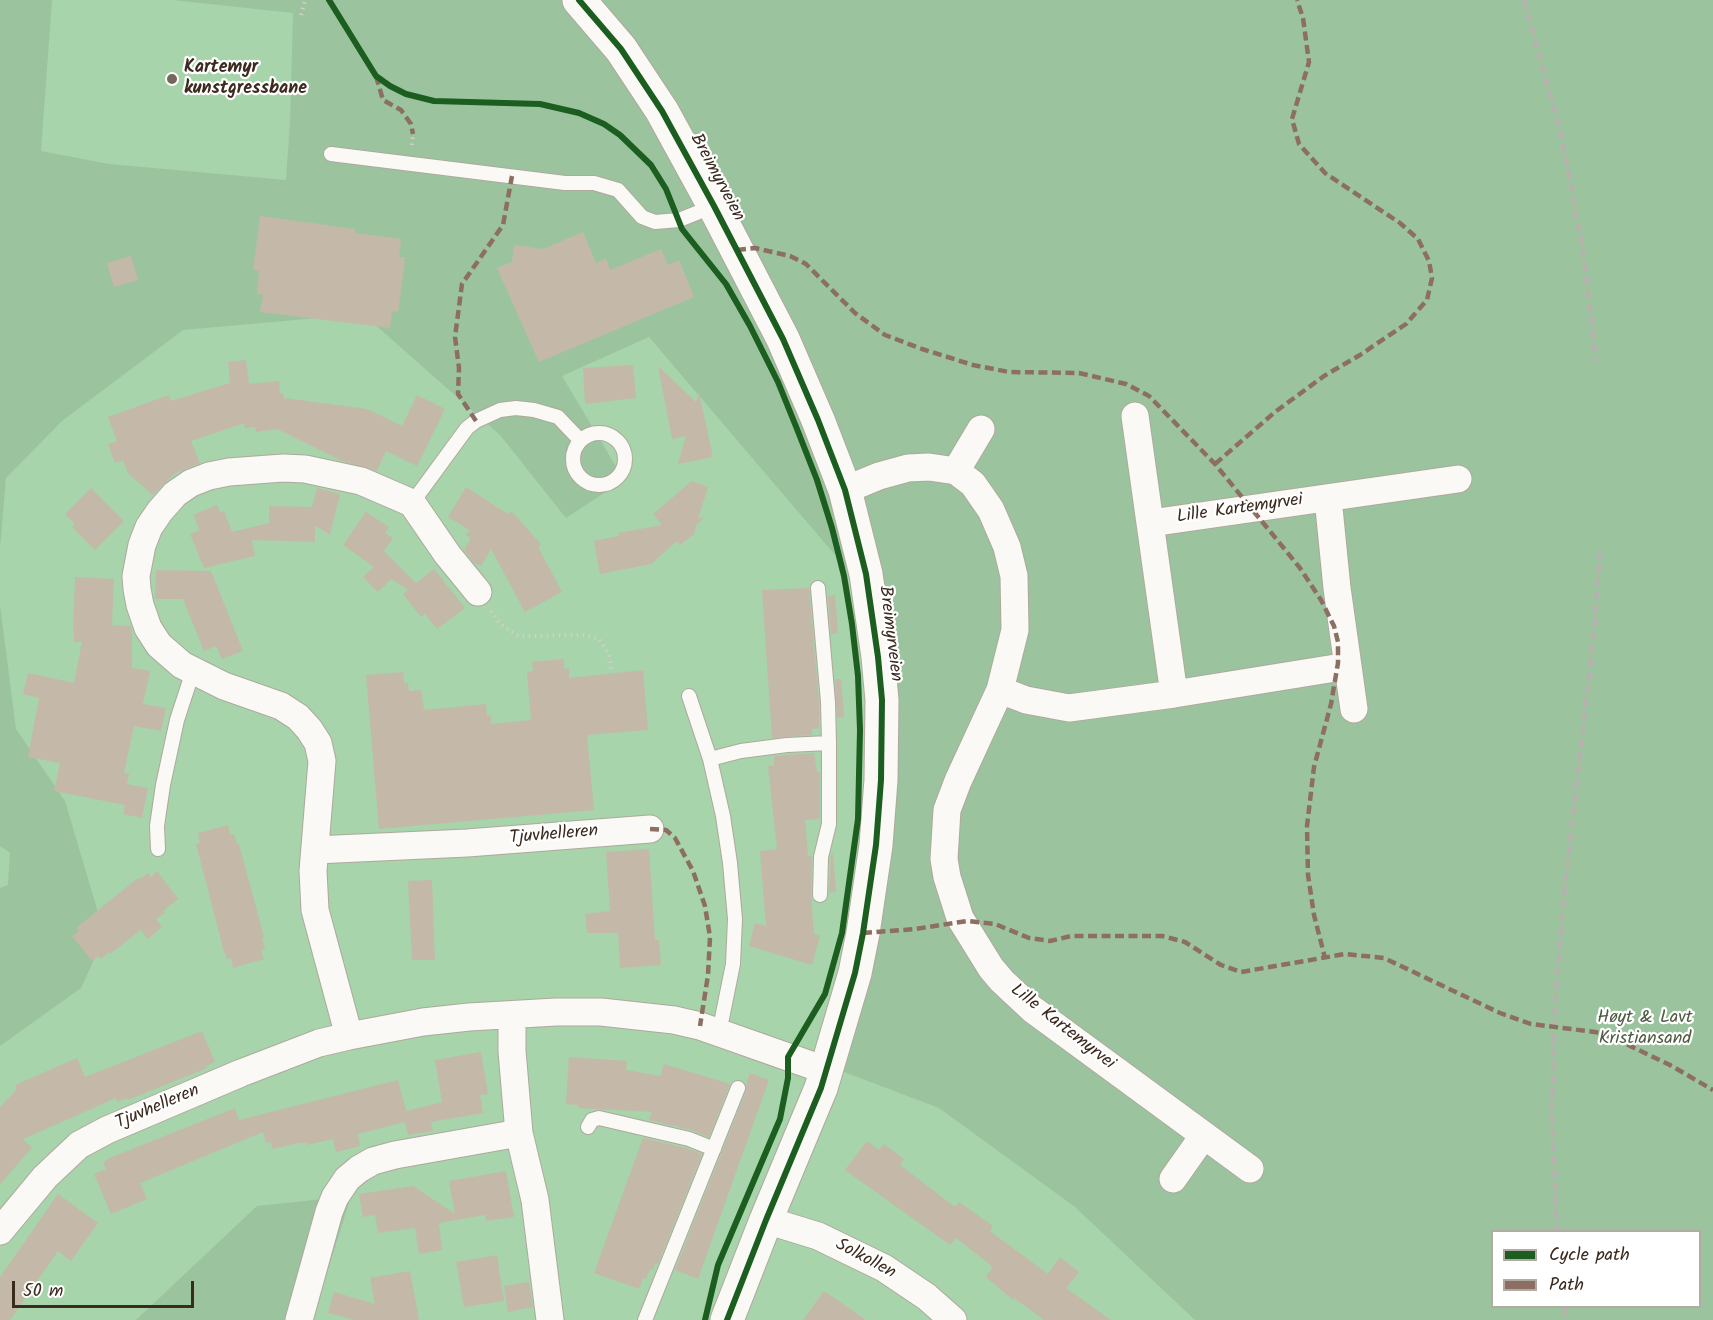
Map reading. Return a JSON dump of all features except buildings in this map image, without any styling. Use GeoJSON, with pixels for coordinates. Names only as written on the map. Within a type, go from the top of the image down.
{"type":"FeatureCollection","features":[{"type":"Feature","properties":{"kind":"street","name":"Breimyrveien"},"geometry":{"type":"LineString","coordinates":[[579,0],[621,50],[662,111],[783,339],[845,490],[866,574],[878,657],[882,700],[881,780],[876,845],[863,933],[842,1020],[813,1109],[727,1320]]}},
{"type":"Feature","properties":{"kind":"street","name":"Lille Kartemyrvei"},"geometry":{"type":"LineString","coordinates":[[1135,416],[1174,694]]}},
{"type":"Feature","properties":{"kind":"street"},"geometry":{"type":"LineString","coordinates":[[845,490],[879,476],[908,468],[929,467],[956,471],[981,429]]}},
{"type":"Feature","properties":{"kind":"street"},"geometry":{"type":"LineString","coordinates":[[349,1036],[315,910],[313,893],[322,761],[318,743],[298,717],[281,706],[224,686],[193,671],[182,665],[159,645],[148,628],[137,589],[136,576],[142,545],[149,527],[176,494],[191,483],[209,476],[229,472],[283,468],[340,475],[361,481],[412,503],[447,554],[478,592]]}},
{"type":"Feature","properties":{"kind":"street","name":"Lille Kartemyrvei"},"geometry":{"type":"LineString","coordinates":[[956,471],[973,484],[992,510],[1007,547],[1014,576],[1015,630],[1000,690],[958,781],[948,810],[944,859],[946,876],[960,918],[991,968],[1032,1009],[1250,1169]]}},
{"type":"Feature","properties":{"kind":"street","name":"Lille Kartemyrvei"},"geometry":{"type":"LineString","coordinates":[[1151,523],[1458,479]]}},
{"type":"Feature","properties":{"kind":"street","name":"Lille Kartemyrvei"},"geometry":{"type":"LineString","coordinates":[[1328,498],[1337,588],[1354,709]]}},
{"type":"Feature","properties":{"kind":"street"},"geometry":{"type":"LineString","coordinates":[[1000,690],[1026,700],[1069,708],[1348,666]]}},
{"type":"Feature","properties":{"kind":"street","name":"Tjuvhelleren"},"geometry":{"type":"LineString","coordinates":[[315,850],[456,844],[650,829]]}},
{"type":"Feature","properties":{"kind":"street","name":"Tjuvhelleren"},"geometry":{"type":"LineString","coordinates":[[0,1230],[45,1178],[78,1145],[118,1125],[242,1073],[319,1043],[349,1036],[469,1017],[601,1012],[674,1020],[719,1033],[825,1070]]}},
{"type":"Feature","properties":{"kind":"street"},"geometry":{"type":"LineString","coordinates":[[512,1016],[512,1051],[519,1133],[535,1200],[550,1320]]}},
{"type":"Feature","properties":{"kind":"street"},"geometry":{"type":"LineString","coordinates":[[299,1320],[329,1212],[335,1197],[347,1179],[373,1161],[395,1155],[519,1133]]}},
{"type":"Feature","properties":{"kind":"street"},"geometry":{"type":"LineString","coordinates":[[1173,1179],[1204,1135]]}},
{"type":"Feature","properties":{"kind":"street","name":"Solkollen"},"geometry":{"type":"LineString","coordinates":[[766,1220],[818,1236],[885,1268],[927,1297],[953,1320]]}},
{"type":"Feature","properties":{"kind":"lane"},"geometry":{"type":"LineString","coordinates":[[332,154],[565,183],[594,183],[618,190],[642,217],[655,222],[679,220],[714,206]]}},
{"type":"Feature","properties":{"kind":"lane"},"geometry":{"type":"LineString","coordinates":[[412,503],[467,428],[476,421],[500,410],[516,408],[534,410],[558,417],[580,440]]}},
{"type":"Feature","properties":{"kind":"lane"},"geometry":{"type":"LineString","coordinates":[[818,588],[828,702],[829,743],[829,824],[821,857],[820,895]]}},
{"type":"Feature","properties":{"kind":"lane"},"geometry":{"type":"LineString","coordinates":[[158,849],[163,785],[177,720],[193,671]]}},
{"type":"Feature","properties":{"kind":"lane"},"geometry":{"type":"LineString","coordinates":[[689,696],[710,759],[723,816],[735,919],[733,964],[719,1033]]}},
{"type":"Feature","properties":{"kind":"lane"},"geometry":{"type":"LineString","coordinates":[[710,759],[724,754],[752,750],[829,743]]}},
{"type":"Feature","properties":{"kind":"lane"},"geometry":{"type":"LineString","coordinates":[[645,1320],[738,1088]]}},
{"type":"Feature","properties":{"kind":"lane"},"geometry":{"type":"LineString","coordinates":[[588,1127],[592,1120],[599,1118],[689,1139],[714,1149]]}},
{"type":"Feature","properties":{"kind":"path"},"geometry":{"type":"LineString","coordinates":[[301,15],[305,0]]}},
{"type":"Feature","properties":{"kind":"path"},"geometry":{"type":"LineString","coordinates":[[478,592],[500,624],[519,636],[583,635],[599,639],[609,655],[612,672]]}},
{"type":"Feature","properties":{"kind":"green space","name":"Høyt & Lavt Kristiansand"},"geometry":{"type":"Polygon","coordinates":[[[0,0],[1713,0],[1713,1320],[0,1320],[0,0]]]}},
{"type":"Feature","properties":{"kind":"green space","name":"Høyt & Lavt Kristiansand"},"geometry":{"type":"Polygon","coordinates":[[[0,0],[52,0],[41,151],[109,164],[286,180],[293,13],[172,0],[1713,0],[1713,1320],[1195,1320],[1075,1207],[939,1108],[844,1072],[827,1069],[882,824],[870,596],[649,337],[562,376],[624,480],[566,518],[500,435],[363,314],[183,330],[62,421],[6,478],[0,548],[0,0]]]}},
{"type":"Feature","properties":{"kind":"green space"},"geometry":{"type":"Polygon","coordinates":[[[0,605],[16,729],[65,801],[105,936],[81,988],[0,1046],[0,888],[8,885],[10,853],[0,846],[0,605]]]}},
{"type":"Feature","properties":{"kind":"green space"},"geometry":{"type":"Polygon","coordinates":[[[351,1196],[318,1302],[298,1320],[136,1320],[257,1206],[351,1196]]]}},
{"type":"Feature","properties":{"kind":"railway"},"geometry":{"type":"LineString","coordinates":[[1524,0],[1559,126],[1568,170],[1584,257],[1596,361]]}},
{"type":"Feature","properties":{"kind":"railway"},"geometry":{"type":"LineString","coordinates":[[1557,1230],[1552,1110],[1555,1005],[1563,903],[1594,633],[1600,552]]}},
{"type":"Feature","properties":{"kind":"railway"},"geometry":{"type":"LineString","coordinates":[[1565,1308],[1566,1320]]}},
{"type":"Feature","properties":{"kind":"marked path"},"geometry":{"type":"LineString","coordinates":[[1215,464],[1275,412],[1324,376],[1406,324],[1427,300],[1432,278],[1429,261],[1418,239],[1400,223],[1325,173],[1299,144],[1292,119],[1309,62],[1303,18],[1297,0]]}},
{"type":"Feature","properties":{"kind":"marked path"},"geometry":{"type":"LineString","coordinates":[[376,76],[383,100],[401,110],[411,124],[413,134]]}},
{"type":"Feature","properties":{"kind":"marked path"},"geometry":{"type":"LineString","coordinates":[[476,421],[458,394],[459,368],[455,337],[462,284],[503,225],[512,176]]}},
{"type":"Feature","properties":{"kind":"marked path"},"geometry":{"type":"LineString","coordinates":[[737,250],[755,248],[790,256],[806,264],[855,313],[885,335],[922,349],[973,365],[1009,372],[1079,373],[1126,384],[1149,396],[1215,464],[1300,568],[1321,600],[1334,626],[1338,642],[1338,663],[1331,704],[1314,767],[1307,826],[1308,875],[1314,915],[1325,958]]}},
{"type":"Feature","properties":{"kind":"marked path"},"geometry":{"type":"LineString","coordinates":[[650,829],[666,830],[675,838],[693,871],[705,906],[710,937],[708,975],[700,1026]]}},
{"type":"Feature","properties":{"kind":"marked path"},"geometry":{"type":"LineString","coordinates":[[863,933],[915,929],[967,921],[995,924],[1029,938],[1050,941],[1071,936],[1162,936],[1185,942],[1221,965],[1241,972],[1345,954],[1384,958],[1500,1013],[1531,1024],[1603,1033],[1670,1065],[1713,1090]]}},
{"type":"Feature","properties":{"kind":"cycle path"},"geometry":{"type":"LineString","coordinates":[[329,0],[376,76],[390,86],[406,94],[434,101],[540,104],[579,113],[604,124],[620,135],[651,165],[666,189],[682,229],[726,284],[778,382],[817,480],[832,528],[844,576],[852,624],[858,676],[860,730],[858,819],[842,933],[825,994],[788,1057],[788,1078],[780,1119],[718,1265],[705,1320]]}},
{"type":"Feature","properties":{"kind":"cycle path"},"geometry":{"type":"LineString","coordinates":[[579,0],[621,49],[662,111],[783,339],[845,490],[866,574],[878,657],[882,700],[881,780],[876,845],[855,973],[821,1088],[727,1320]]}},
{"type":"Feature","properties":{"kind":"place","name":"Kartemyr kunstgressbane"},"geometry":{"type":"Point","coordinates":[172,79]}}]}
